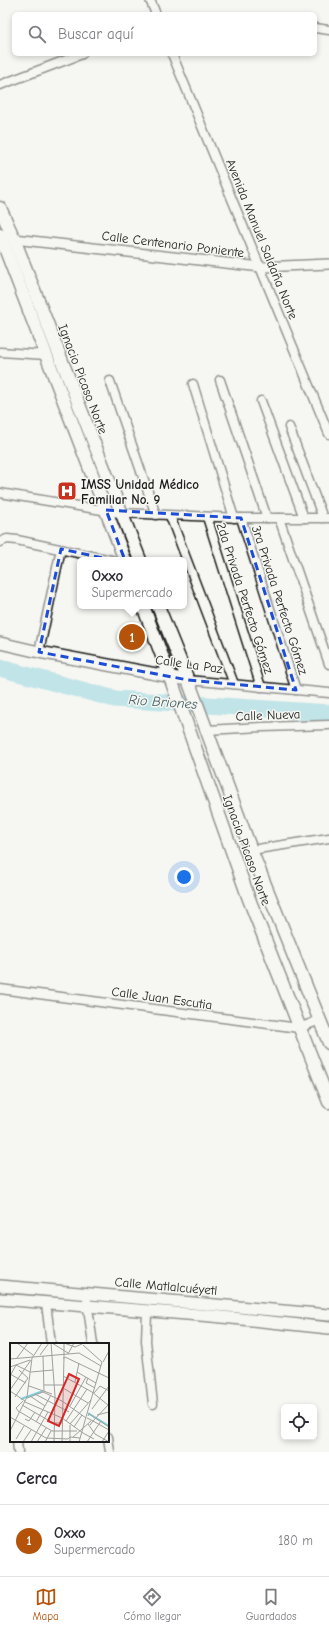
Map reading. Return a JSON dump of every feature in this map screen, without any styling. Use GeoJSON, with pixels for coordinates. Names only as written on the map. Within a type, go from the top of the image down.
{"type":"FeatureCollection","features":[{"type":"Feature","properties":{"kind":"main road","name":"Ignacio Picaso Norte"},"geometry":{"type":"LineString","coordinates":[[0,208],[14,239],[120,513],[139,557]]}},
{"type":"Feature","properties":{"kind":"main road","name":"Ignacio Picaso Norte"},"geometry":{"type":"LineString","coordinates":[[0,235],[124,557]]}},
{"type":"Feature","properties":{"kind":"main road"},"geometry":{"type":"LineString","coordinates":[[0,235],[14,239]]}},
{"type":"Feature","properties":{"kind":"main road","name":"Ignacio Picaso Norte"},"geometry":{"type":"LineString","coordinates":[[143,609],[170,677],[249,899],[329,1102]]}},
{"type":"Feature","properties":{"kind":"main road","name":"Ignacio Picaso Norte"},"geometry":{"type":"LineString","coordinates":[[159,609],[188,680],[251,850],[329,1044]]}},
{"type":"Feature","properties":{"kind":"main road","name":"Calle La Paz"},"geometry":{"type":"LineString","coordinates":[[0,643],[39,652],[188,680]]}},
{"type":"Feature","properties":{"kind":"main road","name":"Calle Matlalcuéyetl"},"geometry":{"type":"LineString","coordinates":[[0,1286],[329,1315]]}},
{"type":"Feature","properties":{"kind":"main road","name":"Calle Matlalcuéyetl"},"geometry":{"type":"LineString","coordinates":[[0,1298],[147,1312],[212,1316],[329,1328]]}},
{"type":"Feature","properties":{"kind":"street"},"geometry":{"type":"LineString","coordinates":[[150,0],[155,12]]}},
{"type":"Feature","properties":{"kind":"street"},"geometry":{"type":"LineString","coordinates":[[317,28],[329,30]]}},
{"type":"Feature","properties":{"kind":"street"},"geometry":{"type":"LineString","coordinates":[[0,86],[77,56]]}},
{"type":"Feature","properties":{"kind":"street","name":"Avenida Manuel Saldaña Norte"},"geometry":{"type":"LineString","coordinates":[[173,56],[329,434]]}},
{"type":"Feature","properties":{"kind":"street","name":"Calle Centenario Poniente"},"geometry":{"type":"LineString","coordinates":[[14,239],[261,267],[329,264]]}},
{"type":"Feature","properties":{"kind":"street"},"geometry":{"type":"LineString","coordinates":[[0,352],[46,355]]}},
{"type":"Feature","properties":{"kind":"street"},"geometry":{"type":"LineString","coordinates":[[220,380],[267,518]]}},
{"type":"Feature","properties":{"kind":"street"},"geometry":{"type":"LineString","coordinates":[[110,381],[156,515]]}},
{"type":"Feature","properties":{"kind":"street","name":"3ra Privada Perfecto Gómez"},"geometry":{"type":"LineString","coordinates":[[192,384],[296,690]]}},
{"type":"Feature","properties":{"kind":"street"},"geometry":{"type":"LineString","coordinates":[[261,401],[304,518]]}},
{"type":"Feature","properties":{"kind":"street"},"geometry":{"type":"LineString","coordinates":[[0,493],[120,513],[238,518],[326,518],[288,428]]}},
{"type":"Feature","properties":{"kind":"street"},"geometry":{"type":"LineString","coordinates":[[170,516],[186,557]]}},
{"type":"Feature","properties":{"kind":"street","name":"2da Privada Perfecto Gómez"},"geometry":{"type":"LineString","coordinates":[[206,517],[261,687]]}},
{"type":"Feature","properties":{"kind":"street"},"geometry":{"type":"LineString","coordinates":[[279,518],[329,664]]}},
{"type":"Feature","properties":{"kind":"street"},"geometry":{"type":"LineString","coordinates":[[0,542],[7,539],[17,540],[98,557]]}},
{"type":"Feature","properties":{"kind":"street"},"geometry":{"type":"LineString","coordinates":[[39,652],[61,549]]}},
{"type":"Feature","properties":{"kind":"street"},"geometry":{"type":"LineString","coordinates":[[187,561],[234,684]]}},
{"type":"Feature","properties":{"kind":"street","name":"Calle La Paz"},"geometry":{"type":"LineString","coordinates":[[188,680],[329,693]]}},
{"type":"Feature","properties":{"kind":"street","name":"Calle Nueva"},"geometry":{"type":"LineString","coordinates":[[205,725],[262,727],[329,725]]}},
{"type":"Feature","properties":{"kind":"street"},"geometry":{"type":"LineString","coordinates":[[251,850],[329,838]]}},
{"type":"Feature","properties":{"kind":"street","name":"Calle Juan Escutia"},"geometry":{"type":"LineString","coordinates":[[0,989],[299,1028],[320,1020]]}},
{"type":"Feature","properties":{"kind":"street"},"geometry":{"type":"LineString","coordinates":[[87,1293],[87,1306],[93,1343]]}},
{"type":"Feature","properties":{"kind":"street"},"geometry":{"type":"LineString","coordinates":[[46,1303],[51,1343]]}},
{"type":"Feature","properties":{"kind":"street"},"geometry":{"type":"LineString","coordinates":[[147,1312],[146,1341],[154,1404]]}},
{"type":"Feature","properties":{"kind":"street"},"geometry":{"type":"LineString","coordinates":[[17,1442],[18,1452]]}},
{"type":"Feature","properties":{"kind":"street"},"geometry":{"type":"LineString","coordinates":[[109,1442],[110,1452]]}},
{"type":"Feature","properties":{"kind":"highlighted area"},"geometry":{"type":"Polygon","coordinates":[[[106,510],[241,518],[296,690],[188,680],[39,652],[61,549],[126,563],[106,510]]]}},
{"type":"Feature","properties":{"kind":"waterway","name":"Rio Briones"},"geometry":{"type":"LineString","coordinates":[[0,668],[115,699],[329,713]]}},
{"type":"Feature","properties":{"kind":"place","name":"IMSS Unidad Médico Familiar No. 9"},"geometry":{"type":"Point","coordinates":[67,491]}},
{"type":"Feature","properties":{"kind":"place","name":"Oxxo"},"geometry":{"type":"Point","coordinates":[132,637]}}]}
